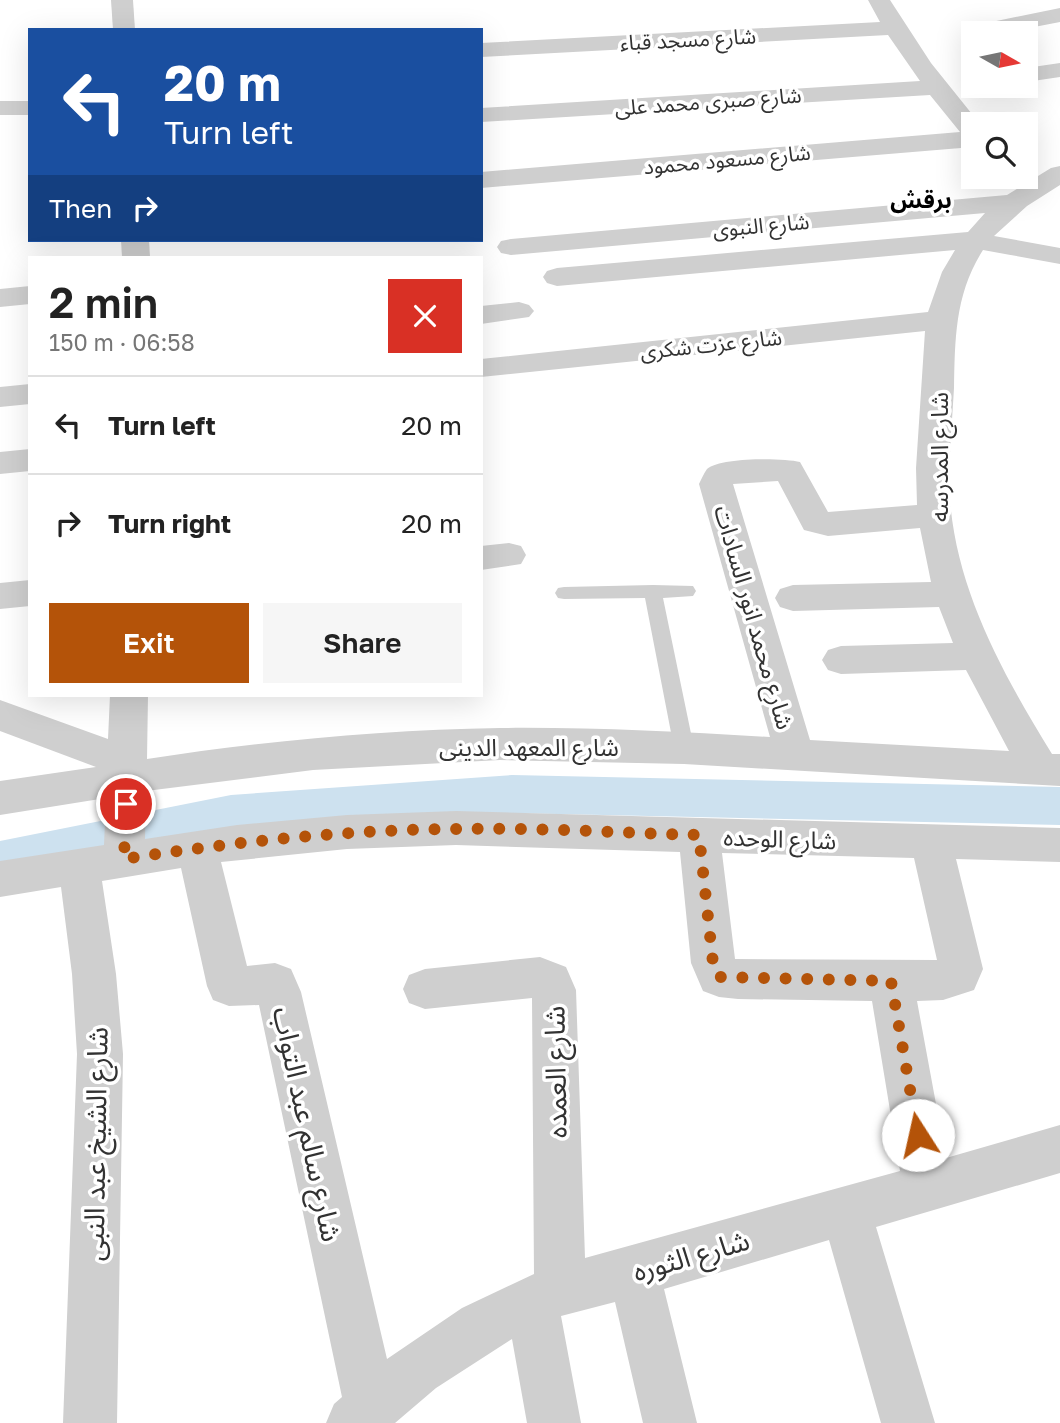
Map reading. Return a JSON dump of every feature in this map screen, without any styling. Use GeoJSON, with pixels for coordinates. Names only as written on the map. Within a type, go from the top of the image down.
{"type":"FeatureCollection","features":[{"type":"Feature","properties":{"kind":"street"},"geometry":{"type":"LineString","coordinates":[[122,0],[124,28]]}},
{"type":"Feature","properties":{"kind":"street"},"geometry":{"type":"LineString","coordinates":[[879,0],[894,28],[961,117]]}},
{"type":"Feature","properties":{"kind":"street"},"geometry":{"type":"LineString","coordinates":[[1030,21],[1060,15]]}},
{"type":"Feature","properties":{"kind":"street","name":"شارع مسجد قباء"},"geometry":{"type":"LineString","coordinates":[[483,50],[894,28]]}},
{"type":"Feature","properties":{"kind":"street"},"geometry":{"type":"LineString","coordinates":[[1038,74],[1058,72]]}},
{"type":"Feature","properties":{"kind":"street","name":"شارع صبرى محمد على"},"geometry":{"type":"LineString","coordinates":[[483,115],[936,87]]}},
{"type":"Feature","properties":{"kind":"street"},"geometry":{"type":"LineString","coordinates":[[0,108],[28,108]]}},
{"type":"Feature","properties":{"kind":"street","name":"شارع مسعود محمود"},"geometry":{"type":"LineString","coordinates":[[483,180],[961,140]]}},
{"type":"Feature","properties":{"kind":"street","name":"شارع المدرسه"},"geometry":{"type":"LineString","coordinates":[[1050,769],[1005,711],[977,656],[953,594],[935,515],[933,471],[941,320],[954,279],[973,240],[1019,190],[1060,174]]}},
{"type":"Feature","properties":{"kind":"street","name":"شارع النبوى"},"geometry":{"type":"LineString","coordinates":[[511,247],[1019,190]]}},
{"type":"Feature","properties":{"kind":"street"},"geometry":{"type":"LineString","coordinates":[[557,277],[973,240],[1060,256]]}},
{"type":"Feature","properties":{"kind":"street"},"geometry":{"type":"LineString","coordinates":[[0,298],[28,295]]}},
{"type":"Feature","properties":{"kind":"street"},"geometry":{"type":"LineString","coordinates":[[483,315],[519,311]]}},
{"type":"Feature","properties":{"kind":"street","name":"شارع عزت شكرى"},"geometry":{"type":"LineString","coordinates":[[483,368],[941,320]]}},
{"type":"Feature","properties":{"kind":"street"},"geometry":{"type":"LineString","coordinates":[[0,397],[28,394]]}},
{"type":"Feature","properties":{"kind":"street"},"geometry":{"type":"LineString","coordinates":[[0,463],[28,460]]}},
{"type":"Feature","properties":{"kind":"street","name":"شارع محمد انور السادات"},"geometry":{"type":"LineString","coordinates":[[795,754],[716,484],[719,477],[753,471],[788,470],[816,522],[828,524],[935,515]]}},
{"type":"Feature","properties":{"kind":"street"},"geometry":{"type":"LineString","coordinates":[[0,596],[28,593]]}},
{"type":"Feature","properties":{"kind":"street"},"geometry":{"type":"LineString","coordinates":[[793,598],[953,594]]}},
{"type":"Feature","properties":{"kind":"street"},"geometry":{"type":"LineString","coordinates":[[841,660],[977,656]]}},
{"type":"Feature","properties":{"kind":"street","name":"شارع الشيخ عبد النبى"},"geometry":{"type":"LineString","coordinates":[[90,1423],[100,1054],[94,974],[102,863],[127,769],[129,697]]}},
{"type":"Feature","properties":{"kind":"street"},"geometry":{"type":"LineString","coordinates":[[0,715],[127,769]]}},
{"type":"Feature","properties":{"kind":"street","name":"شارع المعهد الدينى"},"geometry":{"type":"LineString","coordinates":[[0,798],[127,769],[407,747],[554,744],[684,748],[1050,769]]}},
{"type":"Feature","properties":{"kind":"street","name":"شارع الوحده"},"geometry":{"type":"LineString","coordinates":[[0,879],[197,848],[347,832],[456,828],[1060,845]]}},
{"type":"Feature","properties":{"kind":"street"},"geometry":{"type":"LineString","coordinates":[[699,835],[713,963],[719,977],[891,981],[943,980],[958,976],[961,969],[932,842]]}},
{"type":"Feature","properties":{"kind":"street","name":"شارع سالم عبد التواب"},"geometry":{"type":"LineString","coordinates":[[197,848],[229,986],[275,983],[279,992],[359,1418]]}},
{"type":"Feature","properties":{"kind":"street","name":"شارع العمده"},"geometry":{"type":"LineString","coordinates":[[425,989],[540,977],[550,981],[554,990],[546,1296]]}},
{"type":"Feature","properties":{"kind":"street"},"geometry":{"type":"LineString","coordinates":[[891,981],[927,1187]]}},
{"type":"Feature","properties":{"kind":"street","name":"شارع الثوره"},"geometry":{"type":"LineString","coordinates":[[359,1418],[417,1369],[481,1327],[546,1296],[1060,1149]]}},
{"type":"Feature","properties":{"kind":"street"},"geometry":{"type":"LineString","coordinates":[[846,1211],[908,1423]]}},
{"type":"Feature","properties":{"kind":"street"},"geometry":{"type":"LineString","coordinates":[[634,1272],[670,1423]]}},
{"type":"Feature","properties":{"kind":"street"},"geometry":{"type":"LineString","coordinates":[[546,1296],[554,1423]]}},
{"type":"Feature","properties":{"kind":"lane"},"geometry":{"type":"LineString","coordinates":[[653,591],[684,748]]}},
{"type":"Feature","properties":{"kind":"lane"},"geometry":{"type":"LineString","coordinates":[[564,593],[687,591]]}},
{"type":"Feature","properties":{"kind":"waterway"},"geometry":{"type":"LineString","coordinates":[[0,861],[231,814],[512,794],[1060,806]]}},
{"type":"Feature","properties":{"kind":"district","name":"برقش"},"geometry":{"type":"Point","coordinates":[921,199]}},
{"type":"Feature","properties":{"kind":"route"},"geometry":{"type":"LineString","coordinates":[[126,804],[124,859],[237,842],[347,832],[456,828],[699,835],[713,963],[719,977],[891,981],[918,1135]]}}]}
